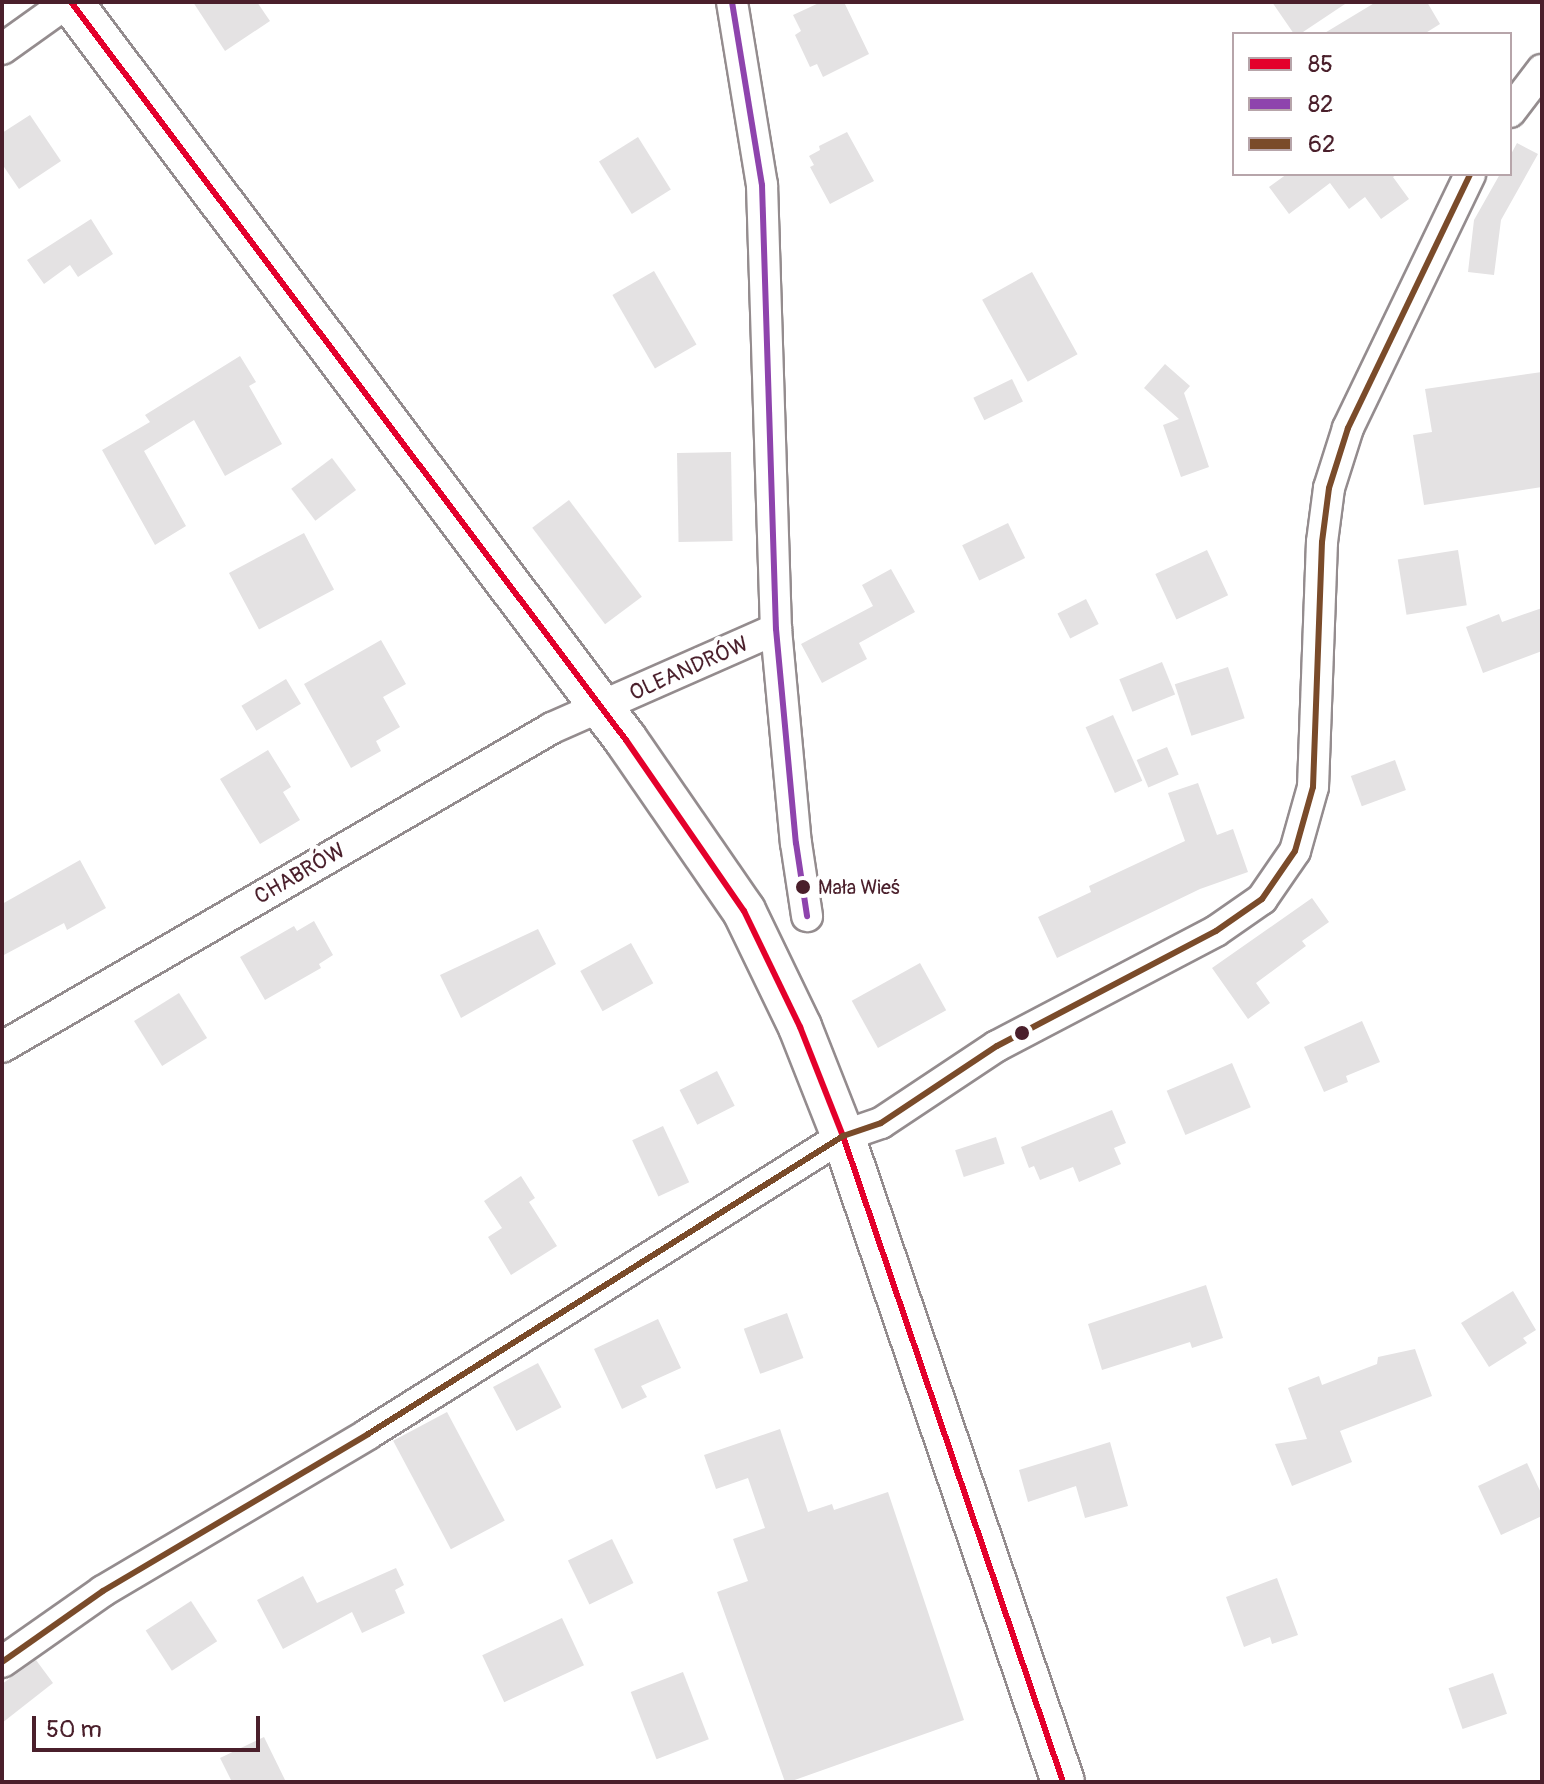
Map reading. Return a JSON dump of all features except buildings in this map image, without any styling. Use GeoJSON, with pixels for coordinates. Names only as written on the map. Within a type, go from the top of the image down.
{"type":"FeatureCollection","features":[{"type":"Feature","properties":{"kind":"street"},"geometry":{"type":"LineString","coordinates":[[2,49],[70,2],[601,708],[744,911],[800,1027],[843,1136],[1063,1782]]}},
{"type":"Feature","properties":{"kind":"street","name":"OLEANDRÓW"},"geometry":{"type":"LineString","coordinates":[[732,2],[762,185],[776,629],[796,843],[807,916]]}},
{"type":"Feature","properties":{"kind":"street"},"geometry":{"type":"LineString","coordinates":[[1512,109],[1542,70]]}},
{"type":"Feature","properties":{"kind":"street"},"geometry":{"type":"LineString","coordinates":[[2,1662],[103,1591],[368,1434],[843,1136],[881,1123],[997,1046],[1216,931],[1262,899],[1279,878],[1305,825],[1313,787],[1322,542],[1329,488],[1348,428],[1469,176]]}},
{"type":"Feature","properties":{"kind":"street","name":"OLEANDRÓW"},"geometry":{"type":"LineString","coordinates":[[601,708],[776,629]]}},
{"type":"Feature","properties":{"kind":"street","name":"CHABRÓW"},"geometry":{"type":"LineString","coordinates":[[2,1047],[552,728],[601,708]]}},
{"type":"Feature","properties":{"kind":"transit line","name":"85"},"geometry":{"type":"LineString","coordinates":[[71,2],[626,740],[744,911],[800,1027],[843,1136],[1063,1782]]}},
{"type":"Feature","properties":{"kind":"transit line","name":"82"},"geometry":{"type":"LineString","coordinates":[[732,2],[762,185],[776,629],[796,843],[807,916]]}},
{"type":"Feature","properties":{"kind":"transit line","name":"62"},"geometry":{"type":"LineString","coordinates":[[2,1662],[103,1591],[368,1434],[843,1136],[881,1123],[997,1046],[1216,931],[1262,899],[1295,851],[1313,787],[1322,542],[1329,488],[1348,428],[1469,176]]}},
{"type":"Feature","properties":{"kind":"place","name":"Mała Wieś"},"geometry":{"type":"Point","coordinates":[803,887]}}]}
